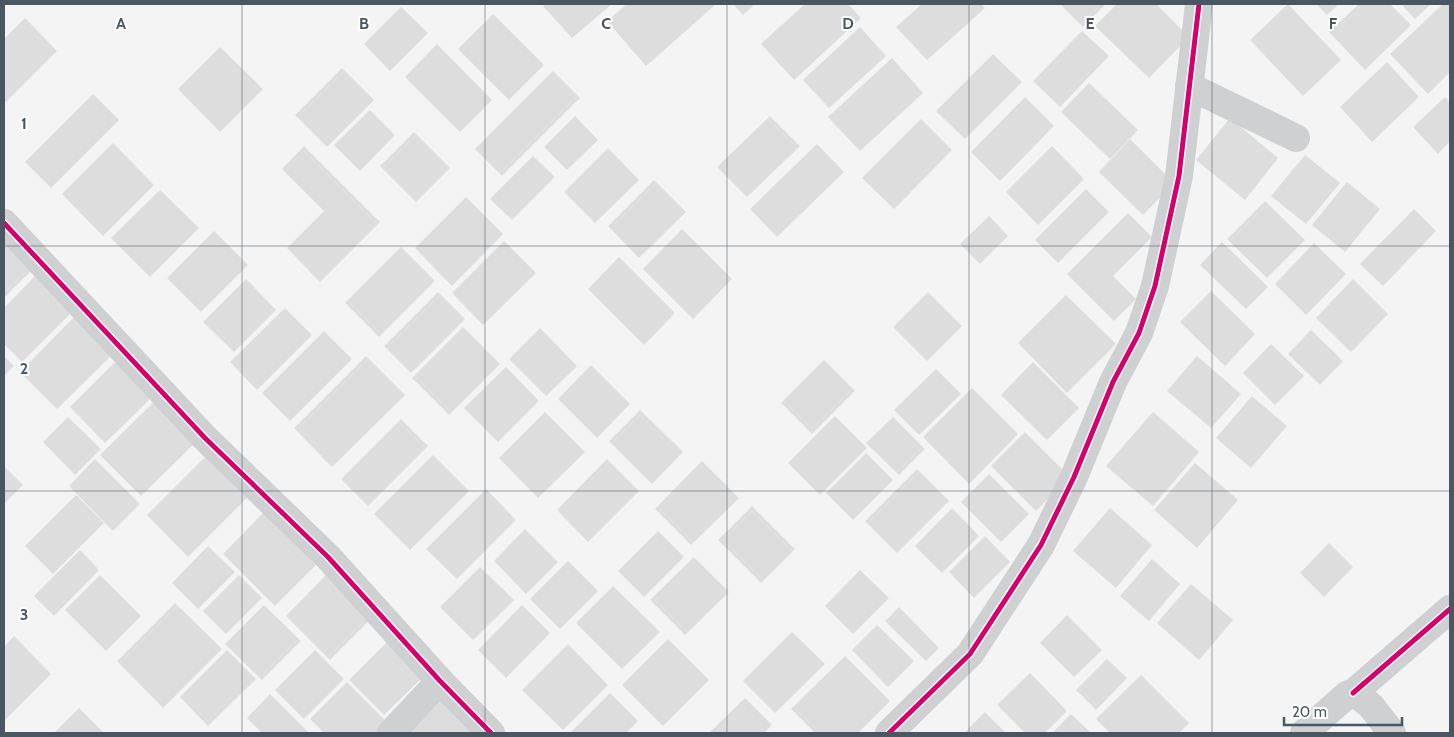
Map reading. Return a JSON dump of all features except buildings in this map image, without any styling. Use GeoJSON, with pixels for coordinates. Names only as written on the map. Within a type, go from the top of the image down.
{"type":"FeatureCollection","features":[{"type":"Feature","properties":{"kind":"street"},"geometry":{"type":"LineString","coordinates":[[889,733],[970,654],[1041,545],[1074,477],[1113,382],[1138,333],[1155,286],[1179,176],[1199,4]]}},
{"type":"Feature","properties":{"kind":"street"},"geometry":{"type":"LineString","coordinates":[[1189,86],[1296,138]]}},
{"type":"Feature","properties":{"kind":"street"},"geometry":{"type":"LineString","coordinates":[[4,223],[205,438],[328,557],[440,681],[492,733]]}},
{"type":"Feature","properties":{"kind":"street"},"geometry":{"type":"LineString","coordinates":[[1304,733],[1450,609]]}},
{"type":"Feature","properties":{"kind":"street"},"geometry":{"type":"LineString","coordinates":[[391,733],[440,681]]}},
{"type":"Feature","properties":{"kind":"street"},"geometry":{"type":"LineString","coordinates":[[1353,693],[1358,694],[1370,706],[1392,733]]}},
{"type":"Feature","properties":{"kind":"cycle path"},"geometry":{"type":"LineString","coordinates":[[889,733],[970,654],[1041,545],[1074,477],[1113,382],[1139,333],[1155,286],[1179,176],[1199,4]]}},
{"type":"Feature","properties":{"kind":"cycle path"},"geometry":{"type":"LineString","coordinates":[[4,223],[205,438],[328,557],[440,681],[491,733]]}},
{"type":"Feature","properties":{"kind":"cycle path"},"geometry":{"type":"LineString","coordinates":[[1353,693],[1450,609]]}}]}
